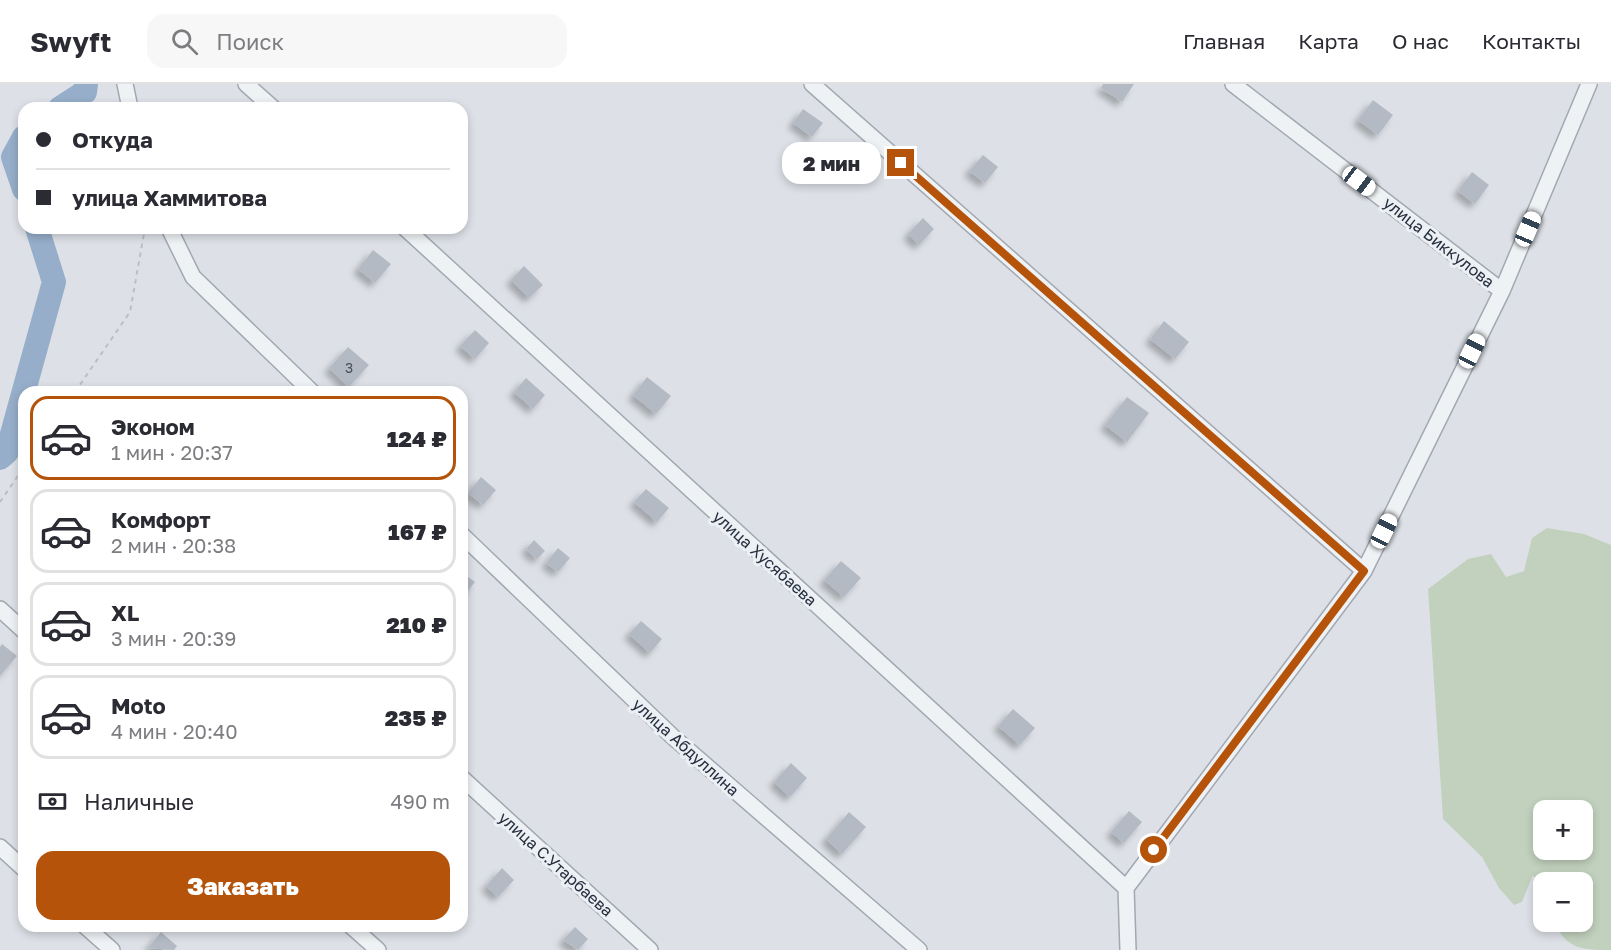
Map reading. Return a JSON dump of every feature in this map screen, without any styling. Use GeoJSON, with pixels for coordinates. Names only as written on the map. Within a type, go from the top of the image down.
{"type":"FeatureCollection","features":[{"type":"Feature","properties":{"kind":"street"},"geometry":{"type":"LineString","coordinates":[[125,84],[129,102]]}},
{"type":"Feature","properties":{"kind":"street"},"geometry":{"type":"LineString","coordinates":[[246,84],[266,102]]}},
{"type":"Feature","properties":{"kind":"street"},"geometry":{"type":"LineString","coordinates":[[812,84],[1364,571]]}},
{"type":"Feature","properties":{"kind":"street","name":"улица Биккулова"},"geometry":{"type":"LineString","coordinates":[[1233,84],[1502,291]]}},
{"type":"Feature","properties":{"kind":"street"},"geometry":{"type":"LineString","coordinates":[[1128,950],[1126,888],[1364,571],[1502,291],[1589,84]]}},
{"type":"Feature","properties":{"kind":"street"},"geometry":{"type":"LineString","coordinates":[[172,234],[193,277],[306,386]]}},
{"type":"Feature","properties":{"kind":"street","name":"улица Хусябаева"},"geometry":{"type":"LineString","coordinates":[[412,234],[1126,888]]}},
{"type":"Feature","properties":{"kind":"street","name":"улица Абдуллина"},"geometry":{"type":"LineString","coordinates":[[468,541],[673,737],[919,950]]}},
{"type":"Feature","properties":{"kind":"street"},"geometry":{"type":"LineString","coordinates":[[0,609],[18,626]]}},
{"type":"Feature","properties":{"kind":"street","name":"улица С.Утарбаева"},"geometry":{"type":"LineString","coordinates":[[468,783],[650,950]]}},
{"type":"Feature","properties":{"kind":"street"},"geometry":{"type":"LineString","coordinates":[[0,847],[18,864]]}},
{"type":"Feature","properties":{"kind":"street"},"geometry":{"type":"LineString","coordinates":[[92,932],[112,950]]}},
{"type":"Feature","properties":{"kind":"street"},"geometry":{"type":"LineString","coordinates":[[358,932],[378,950]]}},
{"type":"Feature","properties":{"kind":"path"},"geometry":{"type":"LineString","coordinates":[[79,386],[130,312],[144,234]]}},
{"type":"Feature","properties":{"kind":"path"},"geometry":{"type":"LineString","coordinates":[[0,502],[18,476]]}},
{"type":"Feature","properties":{"kind":"green space"},"geometry":{"type":"Polygon","coordinates":[[[1547,528],[1584,534],[1611,545],[1611,950],[1592,950],[1576,946],[1560,932],[1593,932],[1593,872],[1533,872],[1522,902],[1514,905],[1499,888],[1482,857],[1443,819],[1428,589],[1468,559],[1491,554],[1506,577],[1524,571],[1532,538],[1547,528]]]}},
{"type":"Feature","properties":{"kind":"building"},"geometry":{"type":"Polygon","coordinates":[[[1103,84],[1134,84],[1122,102],[1101,88],[1103,84]]]}},
{"type":"Feature","properties":{"kind":"building"},"geometry":{"type":"Polygon","coordinates":[[[1373,100],[1393,115],[1378,135],[1358,120],[1373,100]]]}},
{"type":"Feature","properties":{"kind":"building"},"geometry":{"type":"Polygon","coordinates":[[[803,109],[823,123],[812,137],[793,123],[803,109]]]}},
{"type":"Feature","properties":{"kind":"building"},"geometry":{"type":"Polygon","coordinates":[[[983,155],[998,167],[985,183],[969,171],[983,155]]]}},
{"type":"Feature","properties":{"kind":"building"},"geometry":{"type":"Polygon","coordinates":[[[1472,172],[1489,185],[1475,204],[1458,191],[1472,172]]]}},
{"type":"Feature","properties":{"kind":"building"},"geometry":{"type":"Polygon","coordinates":[[[923,218],[934,229],[919,245],[908,234],[923,218]]]}},
{"type":"Feature","properties":{"kind":"building"},"geometry":{"type":"Polygon","coordinates":[[[373,250],[391,264],[375,283],[358,269],[373,250]]]}},
{"type":"Feature","properties":{"kind":"building"},"geometry":{"type":"Polygon","coordinates":[[[524,266],[543,285],[529,298],[511,280],[524,266]]]}},
{"type":"Feature","properties":{"kind":"building"},"geometry":{"type":"Polygon","coordinates":[[[1164,321],[1189,342],[1175,359],[1150,339],[1164,321]]]}},
{"type":"Feature","properties":{"kind":"building"},"geometry":{"type":"Polygon","coordinates":[[[475,330],[489,343],[475,359],[460,346],[475,330]]]}},
{"type":"Feature","properties":{"kind":"building"},"geometry":{"type":"Polygon","coordinates":[[[348,347],[369,365],[350,386],[329,368],[348,347]]]}},
{"type":"Feature","properties":{"kind":"building"},"geometry":{"type":"Polygon","coordinates":[[[647,377],[671,396],[656,414],[633,395],[647,377]]]}},
{"type":"Feature","properties":{"kind":"building"},"geometry":{"type":"Polygon","coordinates":[[[526,378],[545,395],[533,409],[514,392],[526,378]]]}},
{"type":"Feature","properties":{"kind":"building"},"geometry":{"type":"Polygon","coordinates":[[[1127,397],[1149,413],[1127,442],[1105,425],[1127,397]]]}},
{"type":"Feature","properties":{"kind":"building"},"geometry":{"type":"Polygon","coordinates":[[[481,477],[496,490],[483,505],[468,493],[481,477]]]}},
{"type":"Feature","properties":{"kind":"building"},"geometry":{"type":"Polygon","coordinates":[[[646,489],[669,508],[657,522],[634,502],[646,489]]]}},
{"type":"Feature","properties":{"kind":"building"},"geometry":{"type":"Polygon","coordinates":[[[534,540],[545,551],[537,559],[526,549],[534,540]]]}},
{"type":"Feature","properties":{"kind":"building"},"geometry":{"type":"Polygon","coordinates":[[[558,548],[570,558],[558,572],[546,563],[558,548]]]}},
{"type":"Feature","properties":{"kind":"building"},"geometry":{"type":"Polygon","coordinates":[[[841,561],[861,578],[844,597],[824,580],[841,561]]]}},
{"type":"Feature","properties":{"kind":"building"},"geometry":{"type":"Polygon","coordinates":[[[468,577],[475,582],[468,591],[468,577]]]}},
{"type":"Feature","properties":{"kind":"building"},"geometry":{"type":"Polygon","coordinates":[[[641,621],[662,639],[650,653],[629,634],[641,621]]]}},
{"type":"Feature","properties":{"kind":"building"},"geometry":{"type":"Polygon","coordinates":[[[2,644],[17,656],[0,676],[0,647],[2,644]]]}},
{"type":"Feature","properties":{"kind":"building"},"geometry":{"type":"Polygon","coordinates":[[[1013,709],[1035,728],[1020,745],[998,726],[1013,709]]]}},
{"type":"Feature","properties":{"kind":"building"},"geometry":{"type":"Polygon","coordinates":[[[791,763],[807,778],[790,797],[774,782],[791,763]]]}},
{"type":"Feature","properties":{"kind":"building"},"geometry":{"type":"Polygon","coordinates":[[[1129,811],[1142,822],[1124,843],[1111,832],[1129,811]]]}},
{"type":"Feature","properties":{"kind":"building"},"geometry":{"type":"Polygon","coordinates":[[[849,812],[866,827],[842,854],[826,839],[849,812]]]}},
{"type":"Feature","properties":{"kind":"building"},"geometry":{"type":"Polygon","coordinates":[[[502,868],[514,880],[498,897],[486,886],[502,868]]]}},
{"type":"Feature","properties":{"kind":"building"},"geometry":{"type":"Polygon","coordinates":[[[575,927],[588,939],[578,950],[563,940],[575,927]]]}},
{"type":"Feature","properties":{"kind":"building"},"geometry":{"type":"Polygon","coordinates":[[[161,932],[177,946],[174,950],[148,948],[161,932]]]}},
{"type":"Feature","properties":{"kind":"waterway"},"geometry":{"type":"LineString","coordinates":[[69,102],[85,92],[86,84]]}},
{"type":"Feature","properties":{"kind":"waterway"},"geometry":{"type":"LineString","coordinates":[[18,148],[13,157],[18,172]]}},
{"type":"Feature","properties":{"kind":"waterway"},"geometry":{"type":"LineString","coordinates":[[25,386],[54,282],[39,234]]}},
{"type":"Feature","properties":{"kind":"waterway"},"geometry":{"type":"LineString","coordinates":[[0,458],[7,452],[18,412]]}},
{"type":"Feature","properties":{"kind":"route"},"geometry":{"type":"LineString","coordinates":[[901,163],[1364,571],[1154,850]]}}]}
